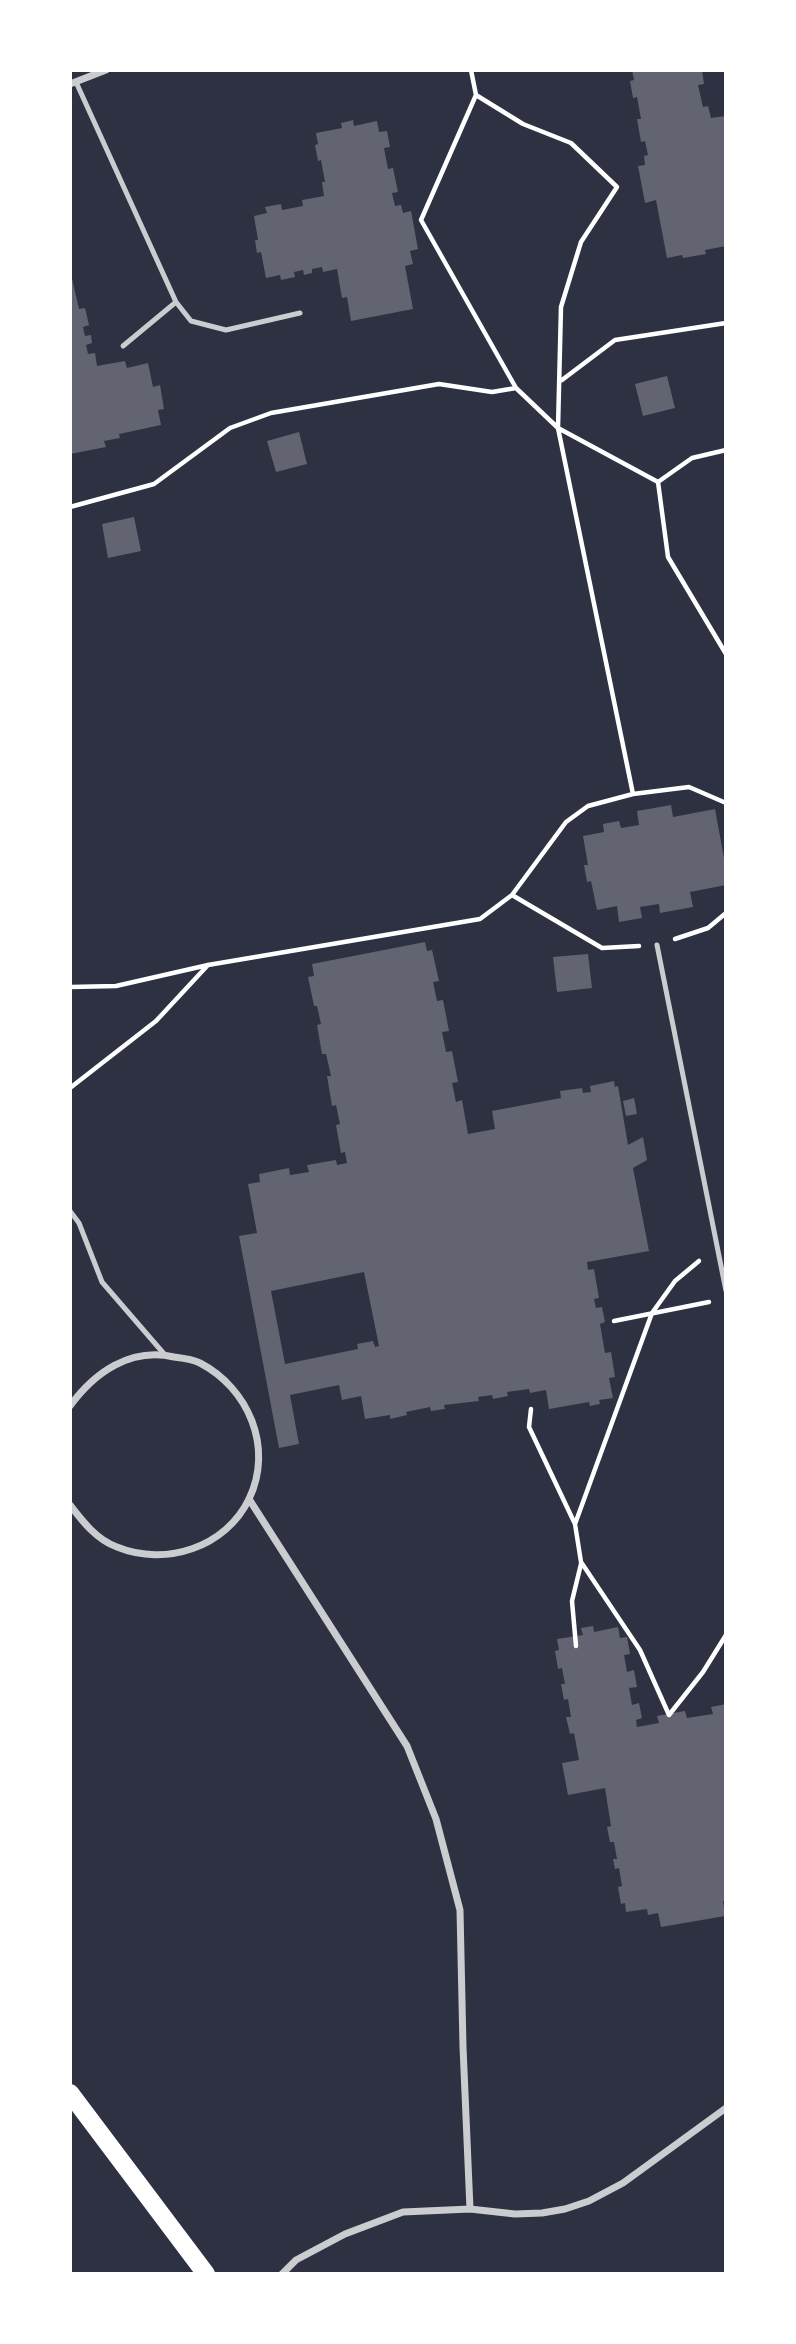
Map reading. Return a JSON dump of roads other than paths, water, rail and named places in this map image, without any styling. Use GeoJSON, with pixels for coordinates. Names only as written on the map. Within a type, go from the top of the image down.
{"type":"FeatureCollection","features":[{"type":"Feature","properties":{"kind":"main road"},"geometry":{"type":"LineString","coordinates":[[70,2093],[206,2274]]}},
{"type":"Feature","properties":{"kind":"street"},"geometry":{"type":"LineString","coordinates":[[73,83],[106,70]]}},
{"type":"Feature","properties":{"kind":"street"},"geometry":{"type":"LineString","coordinates":[[70,1406],[85,1385],[108,1367],[136,1356],[165,1355],[197,1362],[225,1379],[246,1405],[257,1435],[258,1468],[249,1499],[231,1524],[206,1543],[177,1554],[145,1555],[115,1547],[89,1529],[70,1505]]}},
{"type":"Feature","properties":{"kind":"street"},"geometry":{"type":"LineString","coordinates":[[249,1499],[407,1746],[436,1819],[460,1910],[470,2209]]}},
{"type":"Feature","properties":{"kind":"street"},"geometry":{"type":"LineString","coordinates":[[282,2274],[296,2260],[345,2234],[403,2212],[470,2209],[515,2214],[565,2209],[623,2183],[726,2108]]}},
{"type":"Feature","properties":{"kind":"lane"},"geometry":{"type":"LineString","coordinates":[[73,83],[176,302],[191,321],[226,330],[300,313]]}},
{"type":"Feature","properties":{"kind":"lane"},"geometry":{"type":"LineString","coordinates":[[123,346],[176,302]]}},
{"type":"Feature","properties":{"kind":"lane"},"geometry":{"type":"LineString","coordinates":[[657,946],[726,1291]]}},
{"type":"Feature","properties":{"kind":"lane"},"geometry":{"type":"LineString","coordinates":[[70,1211],[79,1223],[103,1282],[165,1355]]}}]}
